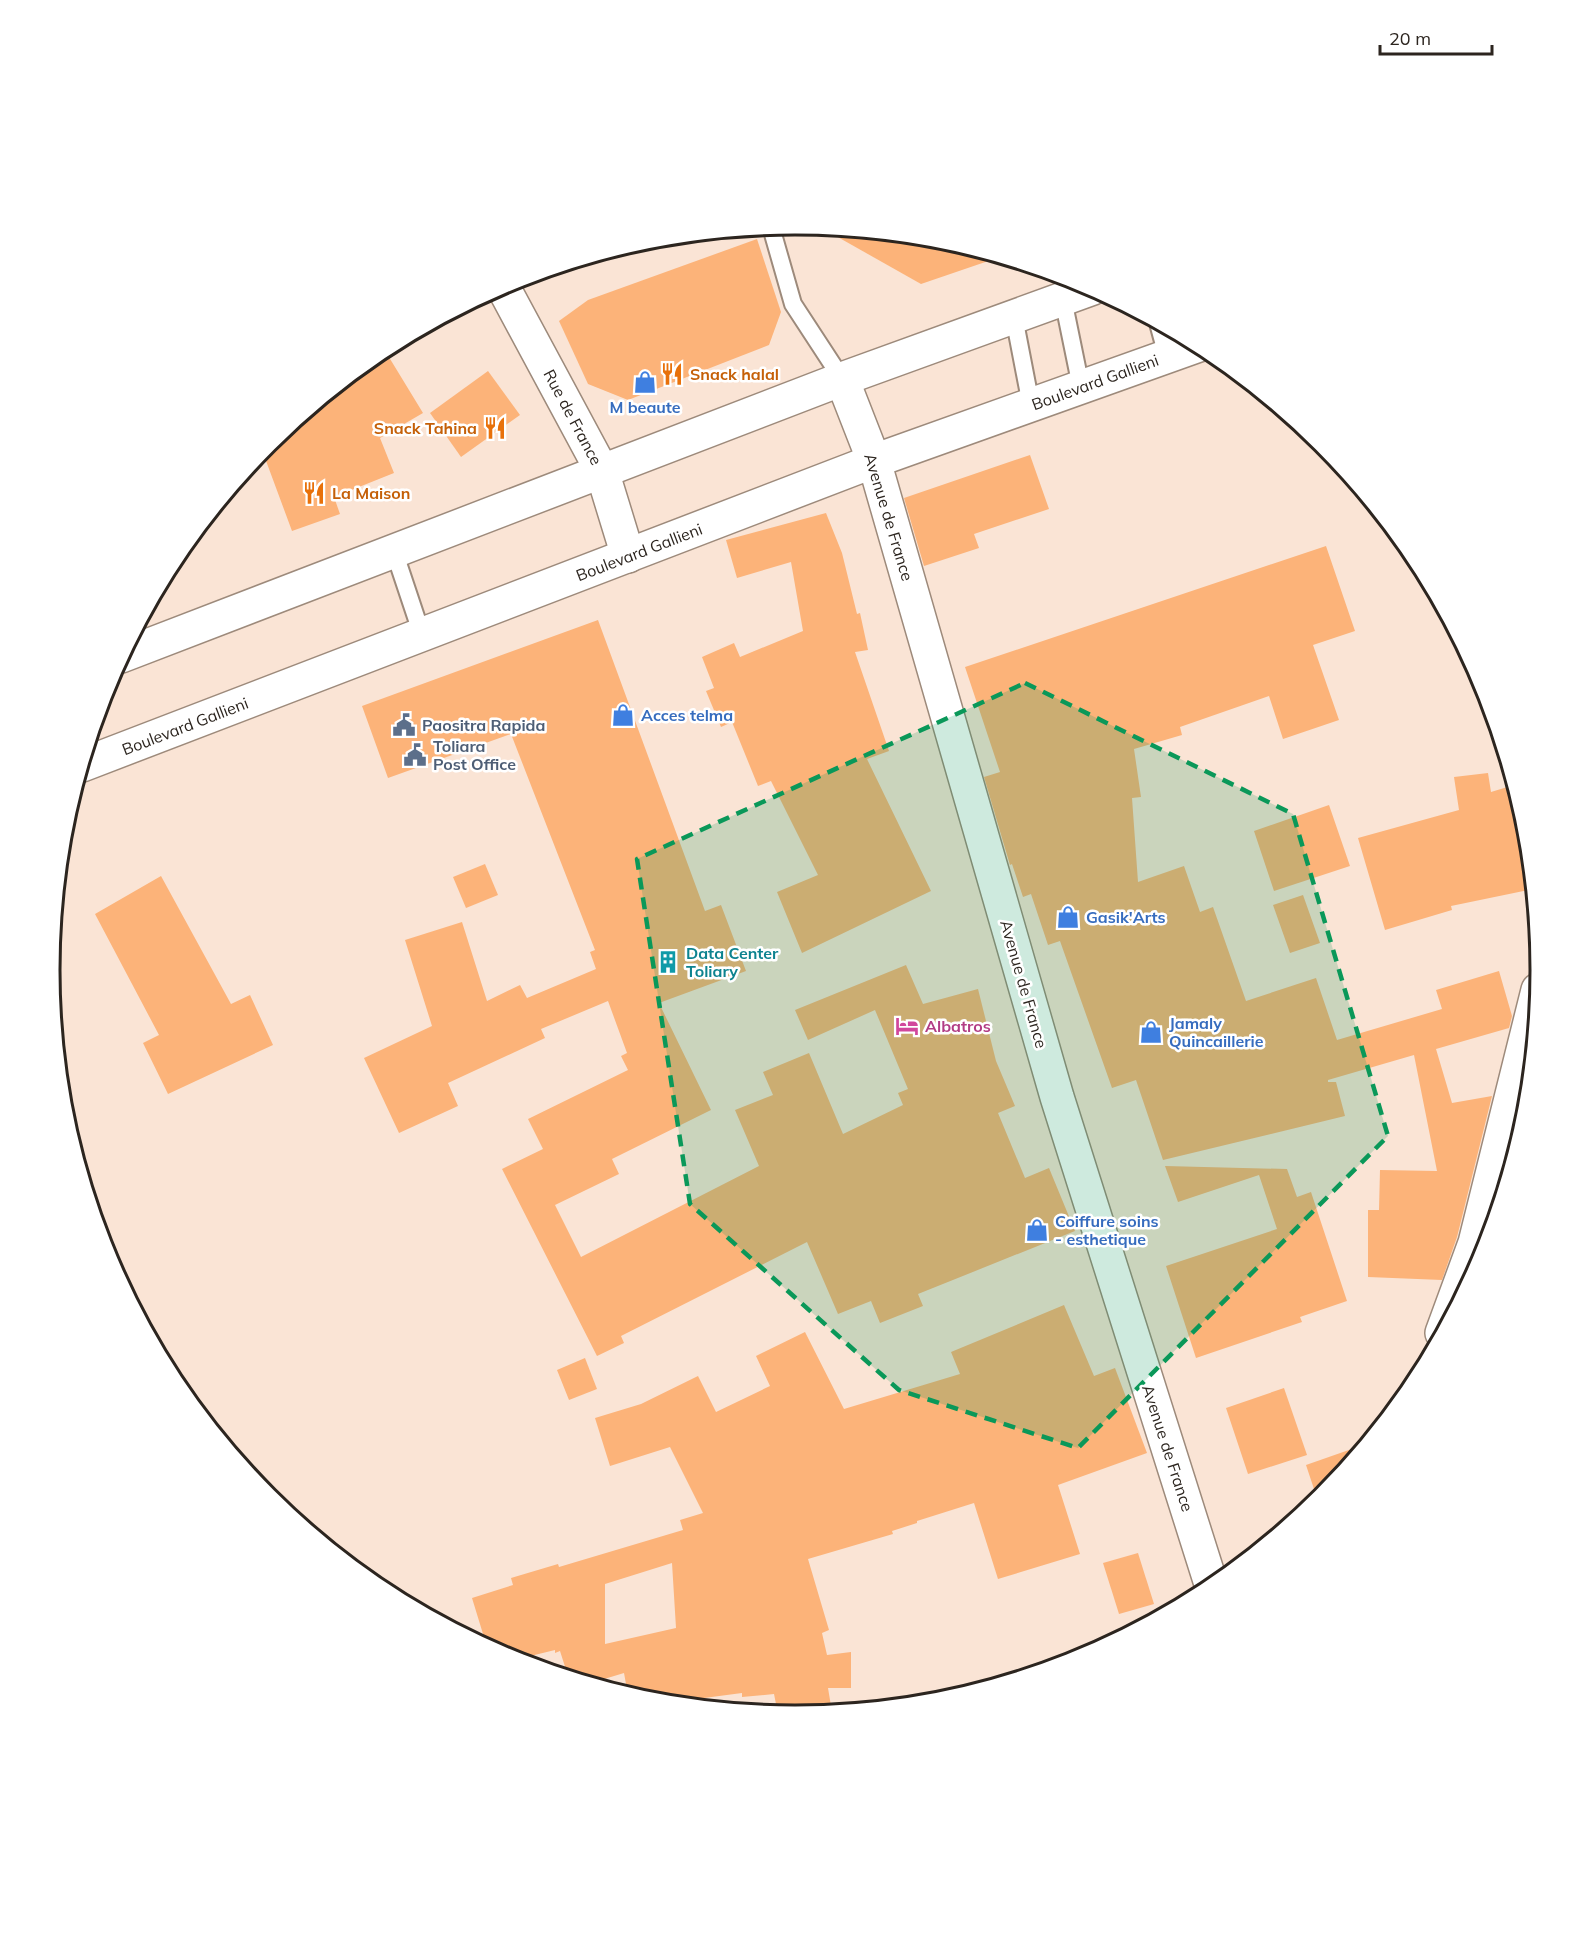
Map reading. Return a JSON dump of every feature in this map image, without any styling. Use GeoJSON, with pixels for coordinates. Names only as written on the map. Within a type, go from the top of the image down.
{"type":"FeatureCollection","features":[{"type":"Feature","properties":{"kind":"main road"},"geometry":{"type":"LineString","coordinates":[[133,651],[842,379],[1078,293]]}},
{"type":"Feature","properties":{"kind":"main road","name":"Rue de France"},"geometry":{"type":"LineString","coordinates":[[507,294],[602,471],[628,556]]}},
{"type":"Feature","properties":{"kind":"main road","name":"Boulevard Gallieni"},"geometry":{"type":"LineString","coordinates":[[91,762],[874,461],[1187,349]]}},
{"type":"Feature","properties":{"kind":"main road","name":"Avenue de France"},"geometry":{"type":"LineString","coordinates":[[842,379],[874,461],[1057,1097],[1209,1577]]}},
{"type":"Feature","properties":{"kind":"main road"},"geometry":{"type":"LineString","coordinates":[[1464,1273],[1475,1243],[1526,1041]]}},
{"type":"Feature","properties":{"kind":"lane"},"geometry":{"type":"LineString","coordinates":[[774,236],[793,304],[842,379]]}},
{"type":"Feature","properties":{"kind":"lane"},"geometry":{"type":"LineString","coordinates":[[1078,293],[1081,387]]}},
{"type":"Feature","properties":{"kind":"lane"},"geometry":{"type":"LineString","coordinates":[[1014,316],[1031,405]]}},
{"type":"Feature","properties":{"kind":"lane"},"geometry":{"type":"LineString","coordinates":[[1161,332],[1167,356]]}},
{"type":"Feature","properties":{"kind":"lane"},"geometry":{"type":"LineString","coordinates":[[394,551],[422,635]]}},
{"type":"Feature","properties":{"kind":"highlighted area"},"geometry":{"type":"Polygon","coordinates":[[[1025,683],[1293,814],[1388,1136],[1078,1448],[899,1390],[690,1204],[637,859],[1025,683]]]}},
{"type":"Feature","properties":{"kind":"building"},"geometry":{"type":"Polygon","coordinates":[[[837,237],[891,241],[988,261],[921,284],[837,237]]]}},
{"type":"Feature","properties":{"kind":"building"},"geometry":{"type":"Polygon","coordinates":[[[757,239],[781,312],[769,345],[628,400],[588,384],[559,321],[588,300],[757,239]]]}},
{"type":"Feature","properties":{"kind":"building"},"geometry":{"type":"Polygon","coordinates":[[[389,358],[423,413],[380,438],[394,473],[334,497],[340,514],[292,531],[266,460],[310,417],[389,358]]]}},
{"type":"Feature","properties":{"kind":"building"},"geometry":{"type":"Polygon","coordinates":[[[488,371],[520,415],[461,457],[430,413],[488,371]]]}},
{"type":"Feature","properties":{"kind":"building"},"geometry":{"type":"Polygon","coordinates":[[[1030,455],[1049,509],[974,534],[979,548],[924,566],[904,498],[1030,455]]]}},
{"type":"Feature","properties":{"kind":"building"},"geometry":{"type":"Polygon","coordinates":[[[826,513],[842,553],[857,614],[860,613],[868,650],[855,652],[889,751],[867,759],[931,891],[802,953],[777,892],[818,875],[771,781],[758,786],[732,722],[721,727],[706,691],[714,688],[702,657],[734,643],[740,657],[803,631],[791,562],[737,578],[726,540],[826,513]]]}},
{"type":"Feature","properties":{"kind":"building"},"geometry":{"type":"Polygon","coordinates":[[[1326,546],[1355,631],[1313,645],[1339,720],[1283,739],[1269,696],[1180,727],[1182,735],[1134,749],[1141,797],[1132,798],[1138,882],[1184,866],[1200,912],[1213,907],[1246,1001],[1316,978],[1337,1040],[1442,1009],[1436,990],[1499,971],[1512,1016],[1509,1028],[1436,1049],[1452,1103],[1492,1096],[1457,1237],[1442,1280],[1368,1277],[1368,1210],[1379,1210],[1380,1170],[1437,1171],[1414,1055],[1328,1080],[1328,1082],[1336,1082],[1345,1116],[1163,1160],[1136,1080],[1112,1088],[1060,941],[1048,945],[1031,894],[1023,897],[1012,864],[1010,865],[984,777],[1000,772],[965,667],[1326,546]]]}},
{"type":"Feature","properties":{"kind":"building"},"geometry":{"type":"Polygon","coordinates":[[[598,620],[705,911],[721,905],[746,971],[659,1003],[711,1110],[612,1159],[619,1174],[555,1205],[581,1257],[759,1166],[735,1110],[773,1095],[763,1072],[809,1053],[843,1134],[903,1105],[898,1093],[908,1089],[875,1010],[808,1040],[795,1010],[906,965],[923,1004],[978,989],[996,1061],[1015,1106],[998,1113],[1025,1178],[1049,1168],[1075,1231],[918,1294],[923,1306],[880,1323],[871,1301],[838,1314],[807,1242],[621,1336],[624,1343],[597,1356],[502,1169],[543,1149],[528,1119],[628,1070],[621,1056],[627,1053],[608,1001],[541,1029],[545,1038],[448,1083],[458,1106],[399,1133],[364,1058],[432,1026],[405,940],[462,922],[487,1001],[520,985],[527,998],[596,969],[590,952],[595,950],[511,734],[388,778],[362,706],[598,620]]]}},
{"type":"Feature","properties":{"kind":"building"},"geometry":{"type":"Polygon","coordinates":[[[1488,773],[1491,792],[1507,787],[1516,827],[1525,891],[1451,906],[1452,910],[1385,930],[1358,838],[1459,810],[1454,777],[1488,773]]]}},
{"type":"Feature","properties":{"kind":"building"},"geometry":{"type":"Polygon","coordinates":[[[1329,805],[1350,866],[1274,891],[1254,831],[1329,805]]]}},
{"type":"Feature","properties":{"kind":"building"},"geometry":{"type":"Polygon","coordinates":[[[485,864],[498,895],[466,908],[453,877],[485,864]]]}},
{"type":"Feature","properties":{"kind":"building"},"geometry":{"type":"Polygon","coordinates":[[[161,876],[231,1004],[250,995],[273,1045],[168,1094],[143,1043],[159,1035],[95,914],[161,876]]]}},
{"type":"Feature","properties":{"kind":"building"},"geometry":{"type":"Polygon","coordinates":[[[1303,895],[1320,943],[1290,953],[1273,905],[1303,895]]]}},
{"type":"Feature","properties":{"kind":"building"},"geometry":{"type":"Polygon","coordinates":[[[1165,1166],[1287,1169],[1297,1197],[1311,1192],[1347,1301],[1300,1317],[1302,1322],[1196,1358],[1166,1266],[1277,1229],[1259,1175],[1178,1202],[1165,1166]]]}},
{"type":"Feature","properties":{"kind":"building"},"geometry":{"type":"Polygon","coordinates":[[[1064,1305],[1094,1376],[1115,1368],[1147,1453],[1058,1485],[1080,1554],[998,1579],[974,1503],[917,1521],[917,1523],[892,1531],[893,1534],[808,1559],[829,1630],[822,1633],[827,1655],[851,1652],[851,1688],[828,1688],[831,1704],[776,1704],[774,1694],[742,1697],[742,1693],[698,1699],[652,1691],[626,1685],[624,1673],[603,1679],[565,1668],[560,1651],[555,1653],[555,1650],[532,1656],[483,1635],[472,1598],[513,1585],[511,1578],[558,1564],[559,1567],[683,1530],[680,1520],[703,1513],[670,1447],[610,1466],[595,1418],[641,1404],[698,1376],[716,1412],[770,1386],[756,1356],[805,1332],[844,1409],[960,1374],[951,1352],[1064,1305]],[[672,1563],[605,1584],[605,1644],[676,1628],[672,1563]]]}},
{"type":"Feature","properties":{"kind":"building"},"geometry":{"type":"Polygon","coordinates":[[[585,1358],[597,1389],[569,1400],[557,1370],[585,1358]]]}},
{"type":"Feature","properties":{"kind":"building"},"geometry":{"type":"Polygon","coordinates":[[[1284,1388],[1307,1455],[1248,1474],[1226,1408],[1284,1388]]]}},
{"type":"Feature","properties":{"kind":"building"},"geometry":{"type":"Polygon","coordinates":[[[1353,1449],[1314,1490],[1306,1465],[1353,1449]]]}},
{"type":"Feature","properties":{"kind":"building"},"geometry":{"type":"Polygon","coordinates":[[[1138,1553],[1154,1604],[1119,1614],[1103,1563],[1138,1553]]]}},
{"type":"Feature","properties":{"kind":"place","name":"Snack halal"},"geometry":{"type":"Point","coordinates":[672,374]}},
{"type":"Feature","properties":{"kind":"place","name":"M beaute"},"geometry":{"type":"Point","coordinates":[645,382]}},
{"type":"Feature","properties":{"kind":"place","name":"Snack Tahina"},"geometry":{"type":"Point","coordinates":[495,428]}},
{"type":"Feature","properties":{"kind":"place","name":"La Maison"},"geometry":{"type":"Point","coordinates":[314,493]}},
{"type":"Feature","properties":{"kind":"place","name":"Acces telma"},"geometry":{"type":"Point","coordinates":[623,715]}},
{"type":"Feature","properties":{"kind":"place","name":"Paositra Rapida"},"geometry":{"type":"Point","coordinates":[404,725]}},
{"type":"Feature","properties":{"kind":"place","name":"Toliara Post Office"},"geometry":{"type":"Point","coordinates":[415,755]}},
{"type":"Feature","properties":{"kind":"place","name":"Gasik'Arts"},"geometry":{"type":"Point","coordinates":[1068,917]}},
{"type":"Feature","properties":{"kind":"place","name":"Data Center Toliary"},"geometry":{"type":"Point","coordinates":[668,962]}},
{"type":"Feature","properties":{"kind":"place","name":"Albatros"},"geometry":{"type":"Point","coordinates":[907,1026]}},
{"type":"Feature","properties":{"kind":"place","name":"Jamaly Quincaillerie"},"geometry":{"type":"Point","coordinates":[1151,1032]}},
{"type":"Feature","properties":{"kind":"place","name":"Coiffure soins - esthetique"},"geometry":{"type":"Point","coordinates":[1037,1230]}}]}
